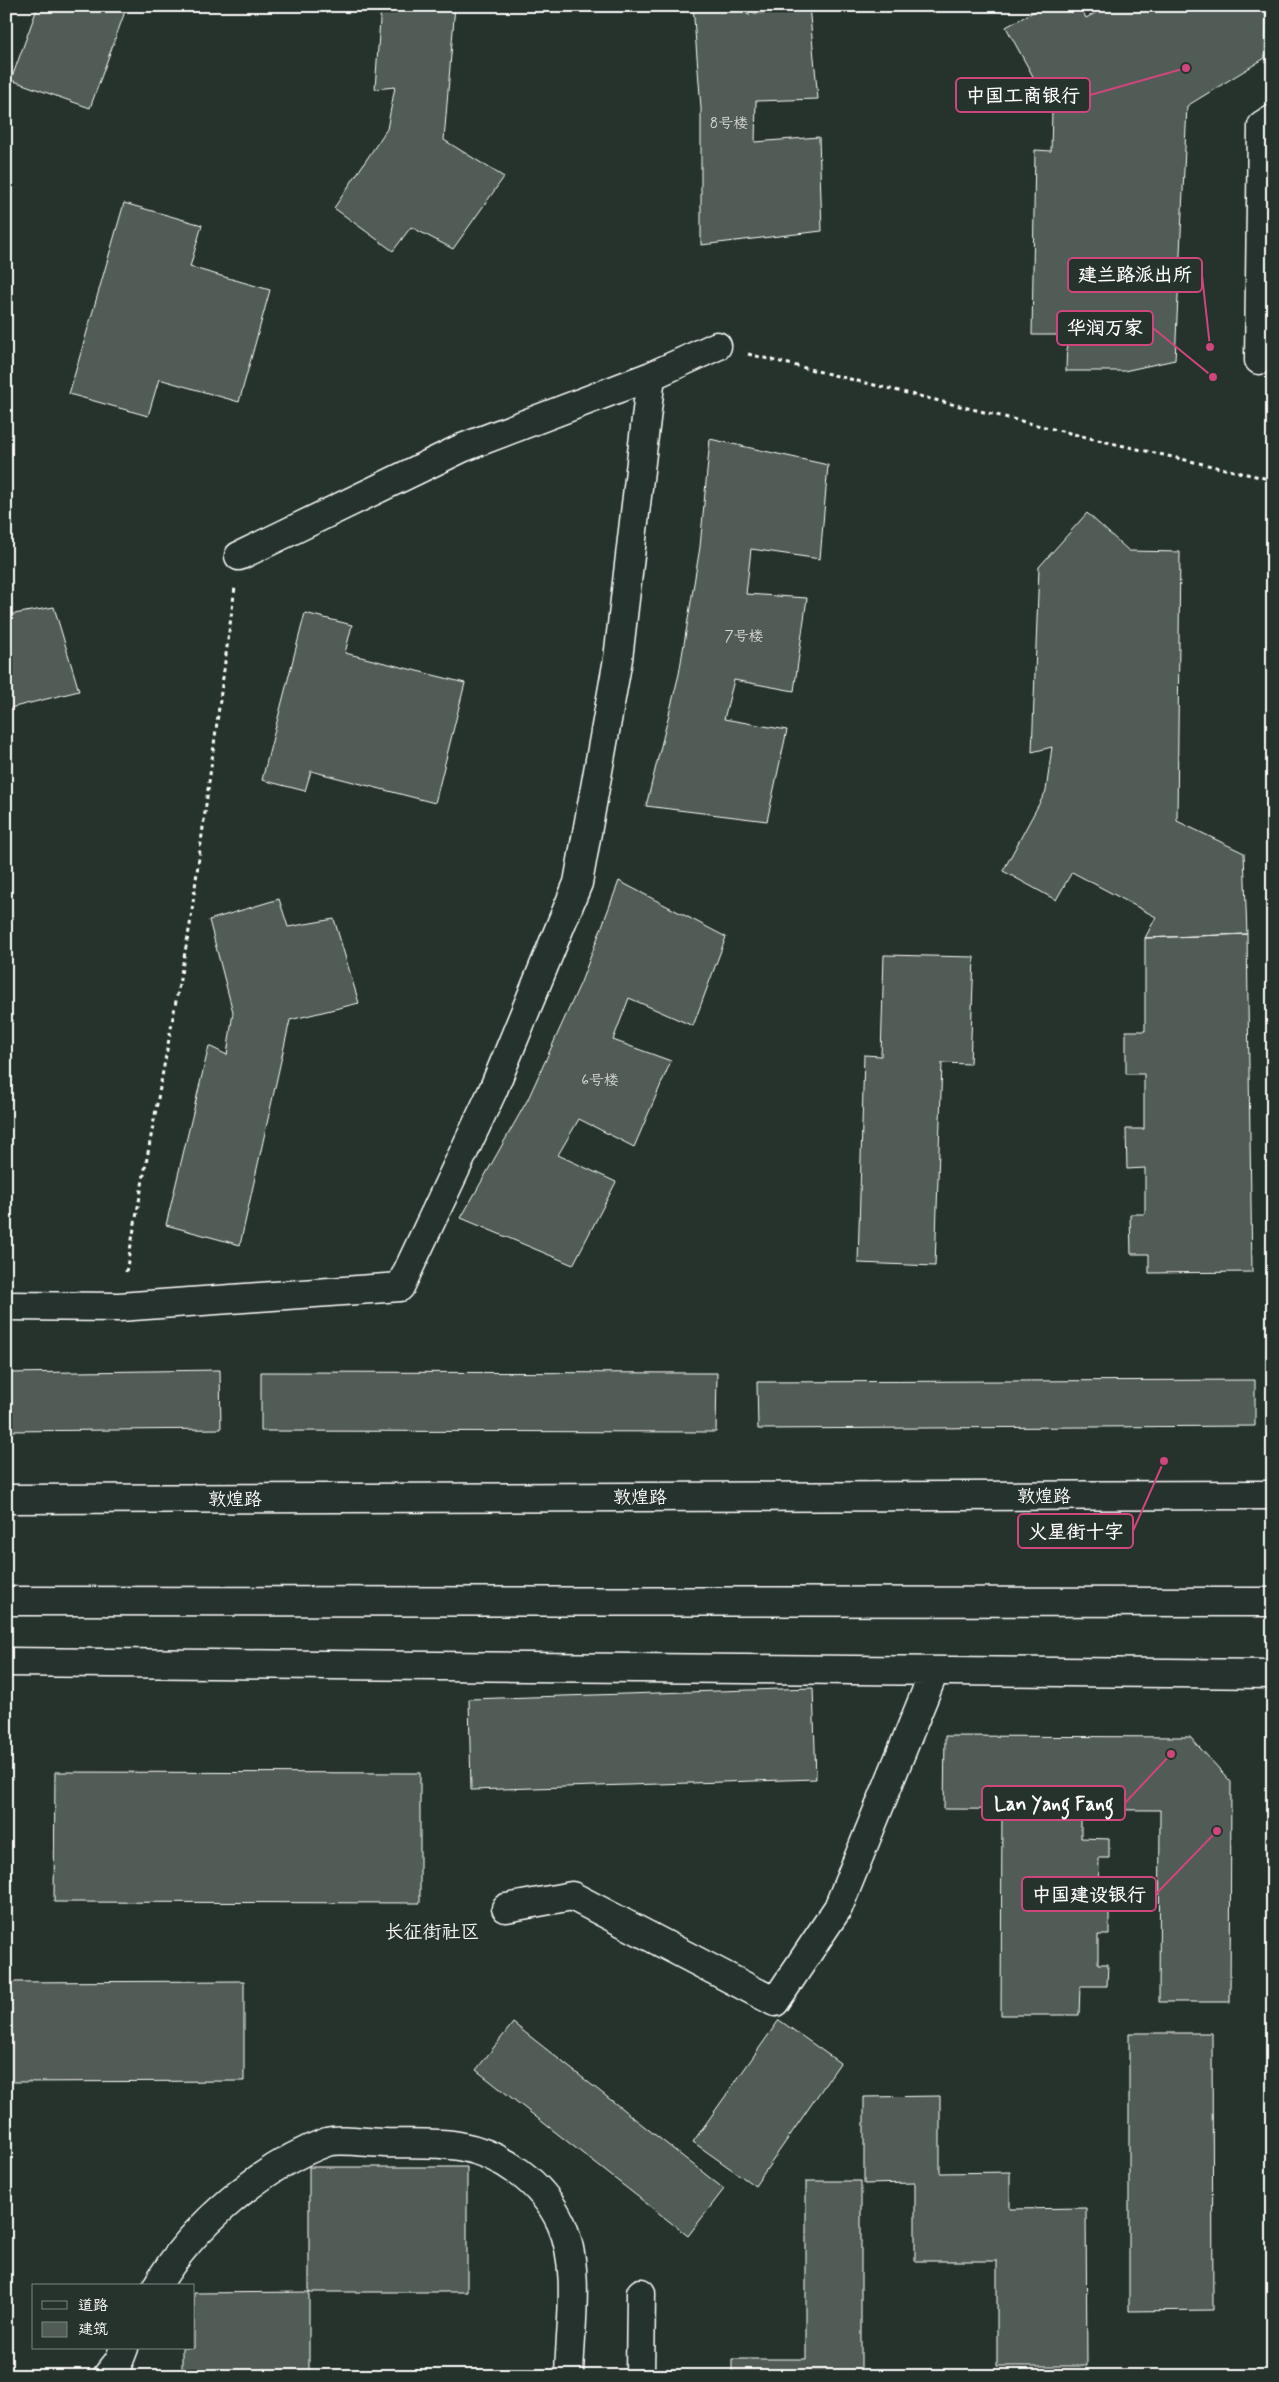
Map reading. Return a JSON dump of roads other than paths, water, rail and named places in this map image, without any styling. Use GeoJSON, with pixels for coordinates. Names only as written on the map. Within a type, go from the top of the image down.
{"type":"FeatureCollection","features":[{"type":"Feature","properties":{"kind":"street"},"geometry":{"type":"LineString","coordinates":[[1259,360],[1262,126],[1273,119]]}},
{"type":"Feature","properties":{"kind":"street"},"geometry":{"type":"LineString","coordinates":[[239,556],[462,448],[651,376],[717,346]]}},
{"type":"Feature","properties":{"kind":"street"},"geometry":{"type":"LineString","coordinates":[[6,1306],[119,1308],[400,1287],[493,1090],[578,883],[618,659],[651,376]]}},
{"type":"Feature","properties":{"kind":"street","name":"敦煌路"},"geometry":{"type":"LineString","coordinates":[[6,1499],[1273,1495]]}},
{"type":"Feature","properties":{"kind":"street"},"geometry":{"type":"LineString","coordinates":[[6,1601],[1273,1602]]}},
{"type":"Feature","properties":{"kind":"street"},"geometry":{"type":"LineString","coordinates":[[6,1662],[1273,1674]]}},
{"type":"Feature","properties":{"kind":"street"},"geometry":{"type":"LineString","coordinates":[[506,1908],[572,1896],[775,2002],[838,1908],[934,1672]]}},
{"type":"Feature","properties":{"kind":"street"},"geometry":{"type":"LineString","coordinates":[[158,2284],[185,2247],[215,2215],[249,2186],[288,2161],[329,2141],[457,2146],[471,2149],[499,2159],[517,2170],[534,2185],[548,2202],[560,2222],[568,2244],[572,2266],[569,2376]]}},
{"type":"Feature","properties":{"kind":"street"},"geometry":{"type":"LineString","coordinates":[[640,2376],[642,2293]]}},
{"type":"Feature","properties":{"kind":"street"},"geometry":{"type":"LineString","coordinates":[[107,2376],[119,2361],[123,2350]]}},
{"type":"Feature","properties":{"kind":"place","name":"中国工商银行"},"geometry":{"type":"Point","coordinates":[1186,68]}},
{"type":"Feature","properties":{"kind":"place","name":"建兰路派出所"},"geometry":{"type":"Point","coordinates":[1210,347]}},
{"type":"Feature","properties":{"kind":"place","name":"华润万家"},"geometry":{"type":"Point","coordinates":[1213,377]}},
{"type":"Feature","properties":{"kind":"place","name":"火星街十字"},"geometry":{"type":"Point","coordinates":[1164,1461]}},
{"type":"Feature","properties":{"kind":"place","name":"Lan Yang Fang"},"geometry":{"type":"Point","coordinates":[1171,1754]}},
{"type":"Feature","properties":{"kind":"place","name":"中国建设银行"},"geometry":{"type":"Point","coordinates":[1217,1831]}},
{"type":"Feature","properties":{"kind":"district","name":"长征街社区"},"geometry":{"type":"Point","coordinates":[432,1931]}}]}
